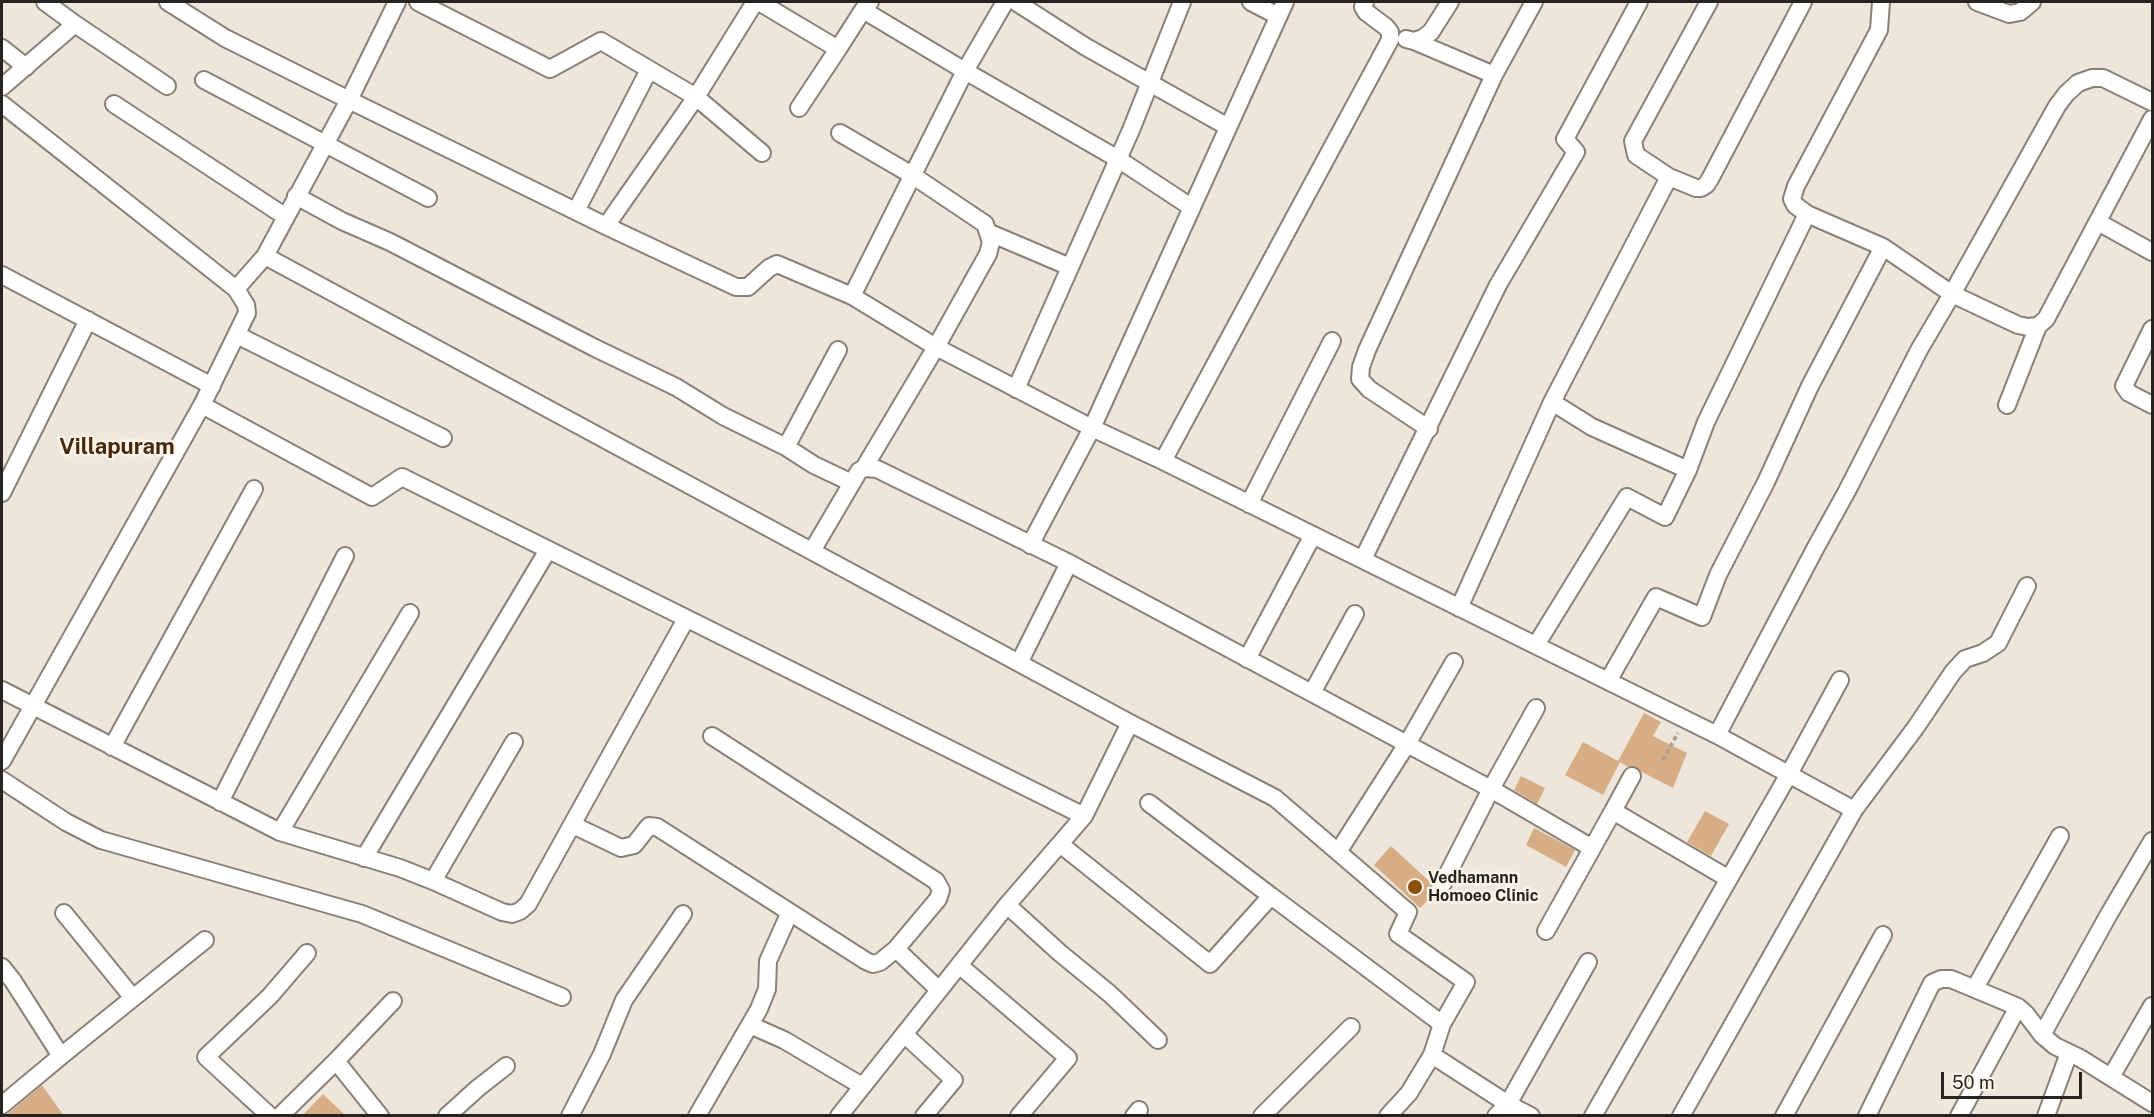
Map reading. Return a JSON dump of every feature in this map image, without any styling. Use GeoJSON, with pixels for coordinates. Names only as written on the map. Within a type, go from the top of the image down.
{"type":"FeatureCollection","features":[{"type":"Feature","properties":{"kind":"street"},"geometry":{"type":"LineString","coordinates":[[45,2],[167,86]]}},
{"type":"Feature","properties":{"kind":"street"},"geometry":{"type":"LineString","coordinates":[[168,2],[225,38],[606,226],[736,287],[748,287],[769,268],[777,264],[852,296],[936,347],[1092,428],[1686,719],[1854,810]]}},
{"type":"Feature","properties":{"kind":"street"},"geometry":{"type":"LineString","coordinates":[[236,289],[265,256],[349,100],[397,2]]}},
{"type":"Feature","properties":{"kind":"street"},"geometry":{"type":"LineString","coordinates":[[418,2],[550,69],[600,41],[696,97],[762,153]]}},
{"type":"Feature","properties":{"kind":"street"},"geometry":{"type":"LineString","coordinates":[[606,226],[696,97],[757,2],[838,49]]}},
{"type":"Feature","properties":{"kind":"street"},"geometry":{"type":"LineString","coordinates":[[852,296],[964,71],[1005,2]]}},
{"type":"Feature","properties":{"kind":"street"},"geometry":{"type":"LineString","coordinates":[[1016,2],[1086,46],[1228,127]]}},
{"type":"Feature","properties":{"kind":"street"},"geometry":{"type":"LineString","coordinates":[[1016,389],[1118,159],[1182,2]]}},
{"type":"Feature","properties":{"kind":"street"},"geometry":{"type":"LineString","coordinates":[[1030,545],[1092,428],[1282,9],[1251,2]]}},
{"type":"Feature","properties":{"kind":"street"},"geometry":{"type":"LineString","coordinates":[[1365,2],[1366,12],[1386,27],[1391,36],[1414,41],[1494,75]]}},
{"type":"Feature","properties":{"kind":"street"},"geometry":{"type":"LineString","coordinates":[[1414,41],[1431,32],[1450,2]]}},
{"type":"Feature","properties":{"kind":"street"},"geometry":{"type":"LineString","coordinates":[[1429,429],[1369,389],[1360,379],[1361,367],[1494,75],[1534,2]]}},
{"type":"Feature","properties":{"kind":"street"},"geometry":{"type":"LineString","coordinates":[[1709,2],[1633,141],[1636,154],[1669,177],[1696,188],[1706,185],[1803,2]]}},
{"type":"Feature","properties":{"kind":"street"},"geometry":{"type":"LineString","coordinates":[[1881,2],[1879,30],[1792,193],[1795,206],[1807,214],[1883,247],[1952,294],[2018,325],[2038,326]]}},
{"type":"Feature","properties":{"kind":"street"},"geometry":{"type":"LineString","coordinates":[[1977,2],[2009,14],[2020,12],[2032,2]]}},
{"type":"Feature","properties":{"kind":"street"},"geometry":{"type":"LineString","coordinates":[[1363,559],[1498,285],[1576,152],[1565,139],[1631,4]]}},
{"type":"Feature","properties":{"kind":"street"},"geometry":{"type":"LineString","coordinates":[[799,108],[866,6],[964,71],[1118,159],[1191,207]]}},
{"type":"Feature","properties":{"kind":"street"},"geometry":{"type":"LineString","coordinates":[[2,87],[75,24]]}},
{"type":"Feature","properties":{"kind":"street"},"geometry":{"type":"LineString","coordinates":[[1163,461],[1391,36]]}},
{"type":"Feature","properties":{"kind":"street"},"geometry":{"type":"LineString","coordinates":[[2,48],[26,67]]}},
{"type":"Feature","properties":{"kind":"street"},"geometry":{"type":"LineString","coordinates":[[576,211],[649,70]]}},
{"type":"Feature","properties":{"kind":"street"},"geometry":{"type":"LineString","coordinates":[[1717,735],[1919,350],[2057,106],[2078,83],[2092,78],[2103,78],[2152,102]]}},
{"type":"Feature","properties":{"kind":"street"},"geometry":{"type":"LineString","coordinates":[[204,80],[428,198]]}},
{"type":"Feature","properties":{"kind":"street"},"geometry":{"type":"LineString","coordinates":[[2,104],[236,289],[246,304],[247,313],[202,405],[2,761]]}},
{"type":"Feature","properties":{"kind":"street"},"geometry":{"type":"LineString","coordinates":[[114,104],[286,217]]}},
{"type":"Feature","properties":{"kind":"street"},"geometry":{"type":"LineString","coordinates":[[2007,405],[2038,326],[2046,319],[2152,119]]}},
{"type":"Feature","properties":{"kind":"street"},"geometry":{"type":"LineString","coordinates":[[812,551],[936,347],[988,254],[991,242],[990,233],[985,224],[912,175],[840,133]]}},
{"type":"Feature","properties":{"kind":"street"},"geometry":{"type":"LineString","coordinates":[[1459,608],[1552,402],[1669,177]]}},
{"type":"Feature","properties":{"kind":"street"},"geometry":{"type":"LineString","coordinates":[[296,196],[676,387],[723,416],[852,483]]}},
{"type":"Feature","properties":{"kind":"street"},"geometry":{"type":"LineString","coordinates":[[1536,645],[1627,496],[1665,517],[1688,470],[1706,422],[1807,214]]}},
{"type":"Feature","properties":{"kind":"street"},"geometry":{"type":"LineString","coordinates":[[2098,222],[2152,252]]}},
{"type":"Feature","properties":{"kind":"street"},"geometry":{"type":"LineString","coordinates":[[990,233],[1070,267]]}},
{"type":"Feature","properties":{"kind":"street"},"geometry":{"type":"LineString","coordinates":[[1608,681],[1656,597],[1702,617],[1718,575],[1766,482],[1810,386],[1883,247]]}},
{"type":"Feature","properties":{"kind":"street"},"geometry":{"type":"LineString","coordinates":[[265,256],[1130,723],[1275,798],[1408,912],[1398,934],[1466,982],[1442,1024],[1432,1055],[1412,1088],[1388,1116]]}},
{"type":"Feature","properties":{"kind":"street"},"geometry":{"type":"LineString","coordinates":[[2,275],[212,386]]}},
{"type":"Feature","properties":{"kind":"street"},"geometry":{"type":"LineString","coordinates":[[2,493],[88,320]]}},
{"type":"Feature","properties":{"kind":"street"},"geometry":{"type":"LineString","coordinates":[[2152,329],[2124,386],[2129,393],[2152,405]]}},
{"type":"Feature","properties":{"kind":"street"},"geometry":{"type":"LineString","coordinates":[[237,335],[443,438]]}},
{"type":"Feature","properties":{"kind":"street"},"geometry":{"type":"LineString","coordinates":[[1249,504],[1332,341]]}},
{"type":"Feature","properties":{"kind":"street"},"geometry":{"type":"LineString","coordinates":[[786,447],[838,350]]}},
{"type":"Feature","properties":{"kind":"street"},"geometry":{"type":"LineString","coordinates":[[1552,402],[1592,427],[1688,470]]}},
{"type":"Feature","properties":{"kind":"street"},"geometry":{"type":"LineString","coordinates":[[202,405],[372,498],[402,477],[1084,816]]}},
{"type":"Feature","properties":{"kind":"street"},"geometry":{"type":"LineString","coordinates":[[864,468],[877,469],[1069,563],[1491,789],[1592,848]]}},
{"type":"Feature","properties":{"kind":"street"},"geometry":{"type":"LineString","coordinates":[[112,747],[254,489]]}},
{"type":"Feature","properties":{"kind":"street"},"geometry":{"type":"LineString","coordinates":[[1247,658],[1313,535]]}},
{"type":"Feature","properties":{"kind":"street"},"geometry":{"type":"LineString","coordinates":[[364,858],[548,550]]}},
{"type":"Feature","properties":{"kind":"street"},"geometry":{"type":"LineString","coordinates":[[220,802],[345,556]]}},
{"type":"Feature","properties":{"kind":"street"},"geometry":{"type":"LineString","coordinates":[[1019,663],[1069,563]]}},
{"type":"Feature","properties":{"kind":"street"},"geometry":{"type":"LineString","coordinates":[[1681,1116],[1854,810],[1916,727],[1953,672],[1965,659],[1983,653],[1998,643],[2027,586]]}},
{"type":"Feature","properties":{"kind":"street"},"geometry":{"type":"LineString","coordinates":[[280,832],[410,613]]}},
{"type":"Feature","properties":{"kind":"street"},"geometry":{"type":"LineString","coordinates":[[1312,693],[1355,614]]}},
{"type":"Feature","properties":{"kind":"street"},"geometry":{"type":"LineString","coordinates":[[2,690],[280,832],[433,881],[502,912],[512,914],[528,904],[687,619]]}},
{"type":"Feature","properties":{"kind":"street"},"geometry":{"type":"LineString","coordinates":[[1338,852],[1407,744],[1454,662]]}},
{"type":"Feature","properties":{"kind":"street"},"geometry":{"type":"LineString","coordinates":[[1593,1116],[1789,774],[1840,680]]}},
{"type":"Feature","properties":{"kind":"street"},"geometry":{"type":"LineString","coordinates":[[1439,891],[1491,789],[1536,708]]}},
{"type":"Feature","properties":{"kind":"street"},"geometry":{"type":"LineString","coordinates":[[839,1116],[1007,904],[1084,816],[1130,723]]}},
{"type":"Feature","properties":{"kind":"street"},"geometry":{"type":"LineString","coordinates":[[573,825],[621,848],[634,845],[649,826],[657,826],[873,964],[886,958],[938,899],[940,886],[936,881],[712,736]]}},
{"type":"Feature","properties":{"kind":"street"},"geometry":{"type":"LineString","coordinates":[[433,881],[513,742]]}},
{"type":"Feature","properties":{"kind":"street"},"geometry":{"type":"LineString","coordinates":[[1546,931],[1632,776]]}},
{"type":"Feature","properties":{"kind":"street"},"geometry":{"type":"LineString","coordinates":[[2,780],[66,822],[101,840],[362,914],[562,997]]}},
{"type":"Feature","properties":{"kind":"street"},"geometry":{"type":"LineString","coordinates":[[1149,803],[1442,1024]]}},
{"type":"Feature","properties":{"kind":"street"},"geometry":{"type":"LineString","coordinates":[[1613,811],[1729,879]]}},
{"type":"Feature","properties":{"kind":"street"},"geometry":{"type":"LineString","coordinates":[[1975,988],[2060,836]]}},
{"type":"Feature","properties":{"kind":"street"},"geometry":{"type":"LineString","coordinates":[[2042,1035],[2152,841]]}},
{"type":"Feature","properties":{"kind":"street"},"geometry":{"type":"LineString","coordinates":[[1060,844],[1210,964],[1271,896]]}},
{"type":"Feature","properties":{"kind":"street"},"geometry":{"type":"LineString","coordinates":[[1007,904],[1060,953],[1110,994],[1158,1040]]}},
{"type":"Feature","properties":{"kind":"street"},"geometry":{"type":"LineString","coordinates":[[697,1116],[750,1024],[767,989],[768,961],[790,912]]}},
{"type":"Feature","properties":{"kind":"street"},"geometry":{"type":"LineString","coordinates":[[64,913],[133,998]]}},
{"type":"Feature","properties":{"kind":"street"},"geometry":{"type":"LineString","coordinates":[[570,1116],[602,1053],[624,1000],[683,914]]}},
{"type":"Feature","properties":{"kind":"street"},"geometry":{"type":"LineString","coordinates":[[1784,1116],[1883,935]]}},
{"type":"Feature","properties":{"kind":"street"},"geometry":{"type":"LineString","coordinates":[[2,1105],[205,940]]}},
{"type":"Feature","properties":{"kind":"street"},"geometry":{"type":"LineString","coordinates":[[896,949],[939,990]]}},
{"type":"Feature","properties":{"kind":"street"},"geometry":{"type":"LineString","coordinates":[[270,1116],[206,1057],[270,996],[307,953]]}},
{"type":"Feature","properties":{"kind":"street"},"geometry":{"type":"LineString","coordinates":[[1502,1110],[1588,962]]}},
{"type":"Feature","properties":{"kind":"street"},"geometry":{"type":"LineString","coordinates":[[959,965],[1068,1058],[1019,1116]]}},
{"type":"Feature","properties":{"kind":"street"},"geometry":{"type":"LineString","coordinates":[[2,967],[61,1056]]}},
{"type":"Feature","properties":{"kind":"street"},"geometry":{"type":"LineString","coordinates":[[1867,1116],[1932,983],[1941,979],[1951,979],[2018,1006],[2042,1035],[2055,1046],[2152,1103]]}},
{"type":"Feature","properties":{"kind":"street"},"geometry":{"type":"LineString","coordinates":[[280,1116],[393,1000]]}},
{"type":"Feature","properties":{"kind":"street"},"geometry":{"type":"LineString","coordinates":[[1959,1116],[2018,1006]]}},
{"type":"Feature","properties":{"kind":"street"},"geometry":{"type":"LineString","coordinates":[[2111,1077],[2152,1006]]}},
{"type":"Feature","properties":{"kind":"street"},"geometry":{"type":"LineString","coordinates":[[750,1024],[784,1040],[862,1086]]}},
{"type":"Feature","properties":{"kind":"street"},"geometry":{"type":"LineString","coordinates":[[1262,1116],[1351,1027]]}},
{"type":"Feature","properties":{"kind":"street"},"geometry":{"type":"LineString","coordinates":[[904,1034],[954,1080],[924,1116]]}},
{"type":"Feature","properties":{"kind":"street"},"geometry":{"type":"LineString","coordinates":[[2046,1116],[2069,1053]]}},
{"type":"Feature","properties":{"kind":"street"},"geometry":{"type":"LineString","coordinates":[[1432,1055],[1502,1110],[1530,1116]]}},
{"type":"Feature","properties":{"kind":"street"},"geometry":{"type":"LineString","coordinates":[[336,1061],[380,1116]]}},
{"type":"Feature","properties":{"kind":"street"},"geometry":{"type":"LineString","coordinates":[[447,1116],[506,1066]]}},
{"type":"Feature","properties":{"kind":"path"},"geometry":{"type":"LineString","coordinates":[[1663,760],[1686,719]]}},
{"type":"Feature","properties":{"kind":"building"},"geometry":{"type":"Polygon","coordinates":[[[1644,713],[1661,722],[1653,736],[1687,753],[1673,788],[1636,767],[1628,767],[1620,762],[1603,795],[1565,775],[1583,742],[1618,761],[1644,713]]]}},
{"type":"Feature","properties":{"kind":"building"},"geometry":{"type":"Polygon","coordinates":[[[1521,776],[1545,788],[1537,804],[1514,790],[1521,776]]]}},
{"type":"Feature","properties":{"kind":"building"},"geometry":{"type":"Polygon","coordinates":[[[1705,811],[1729,824],[1711,856],[1687,842],[1705,811]]]}},
{"type":"Feature","properties":{"kind":"building"},"geometry":{"type":"Polygon","coordinates":[[[1534,828],[1575,850],[1566,867],[1526,845],[1534,828]]]}},
{"type":"Feature","properties":{"kind":"building"},"geometry":{"type":"Polygon","coordinates":[[[1391,846],[1431,883],[1429,891],[1431,897],[1420,908],[1374,865],[1391,846]]]}},
{"type":"Feature","properties":{"kind":"building"},"geometry":{"type":"Polygon","coordinates":[[[42,1085],[64,1116],[2,1116],[9,1113],[42,1085]]]}},
{"type":"Feature","properties":{"kind":"building"},"geometry":{"type":"Polygon","coordinates":[[[323,1094],[346,1116],[302,1116],[323,1094]]]}},
{"type":"Feature","properties":{"kind":"place","name":"Vedhamann Homoeo Clinic"},"geometry":{"type":"Point","coordinates":[1415,887]}},
{"type":"Feature","properties":{"kind":"district","name":"Villapuram"},"geometry":{"type":"Point","coordinates":[117,447]}}]}
